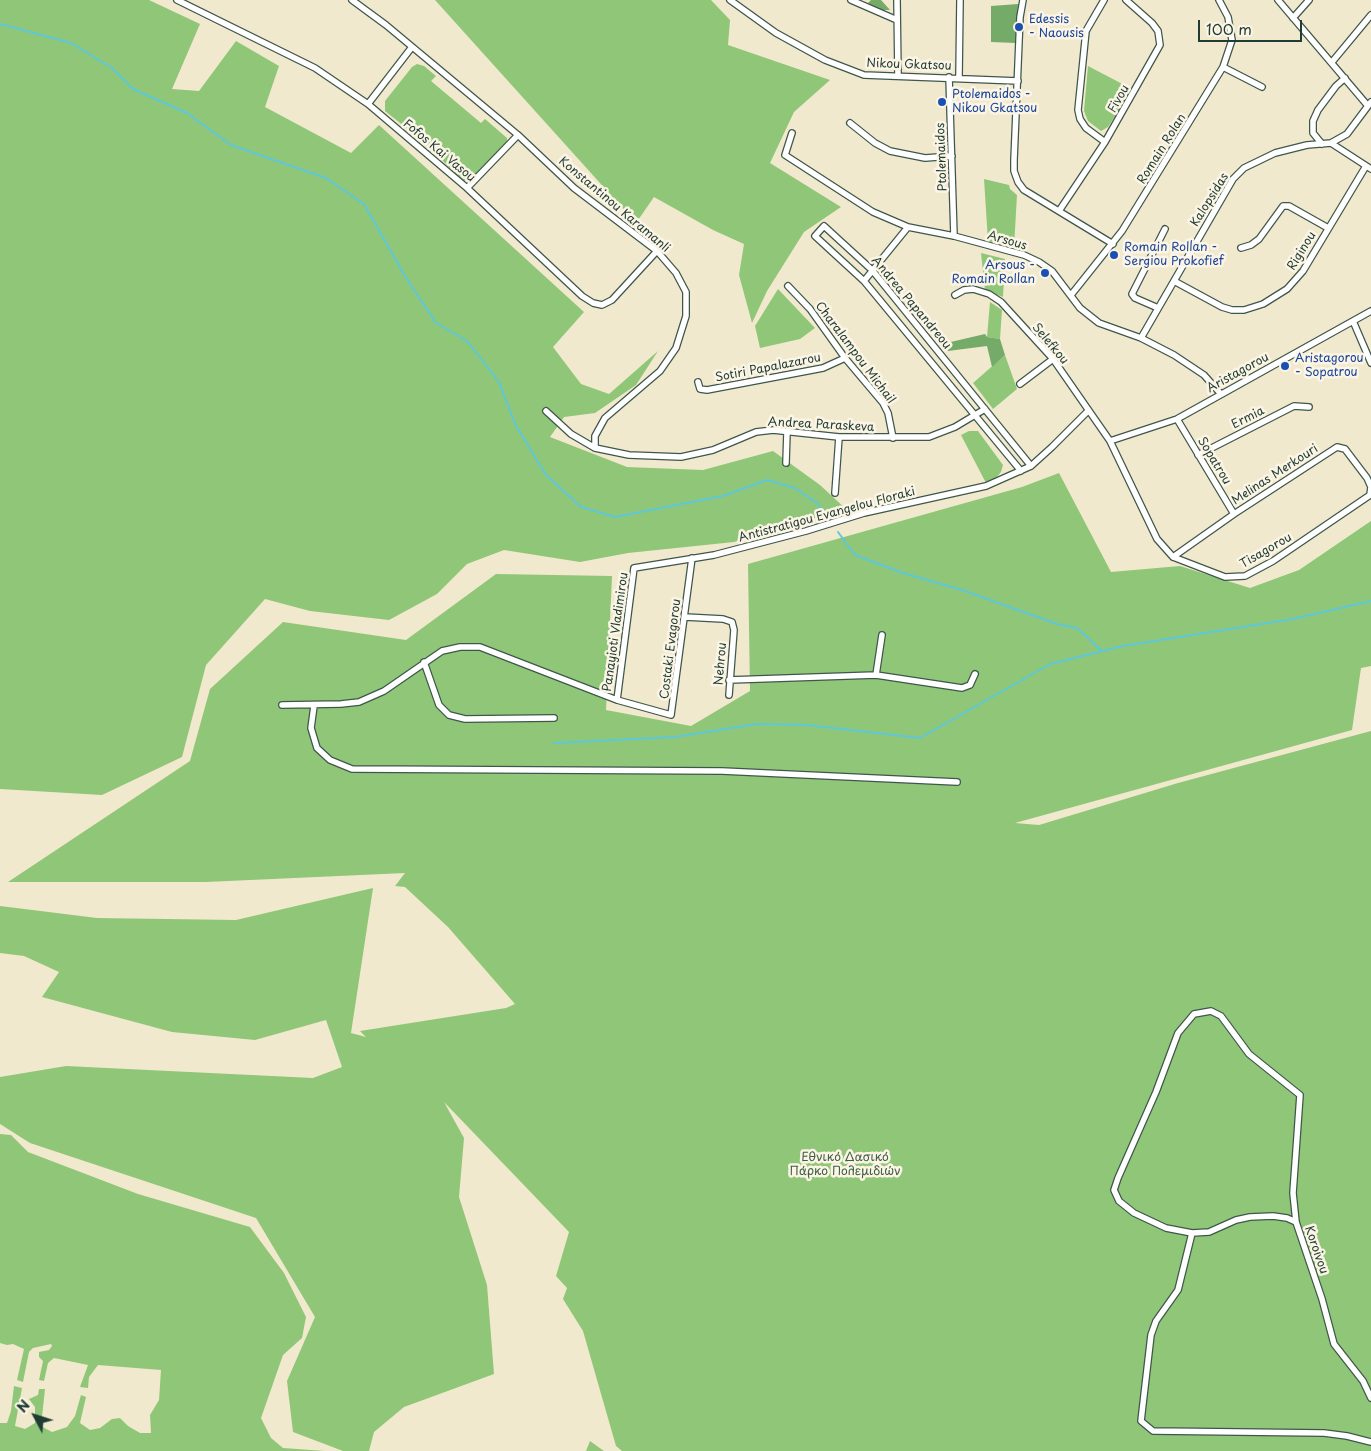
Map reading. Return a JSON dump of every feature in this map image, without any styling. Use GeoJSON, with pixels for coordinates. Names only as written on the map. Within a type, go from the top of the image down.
{"type":"FeatureCollection","features":[{"type":"Feature","properties":{"kind":"street","name":"Fofos Kai Vasou"},"geometry":{"type":"LineString","coordinates":[[176,0],[315,68],[368,104],[468,188],[582,296],[593,303],[602,305],[612,300],[657,251]]}},
{"type":"Feature","properties":{"kind":"street","name":"Konstantinou Karamanli"},"geometry":{"type":"LineString","coordinates":[[352,0],[518,135],[574,188],[657,251],[676,273],[686,292],[686,316],[676,348],[660,371],[605,418],[595,436],[595,448]]}},
{"type":"Feature","properties":{"kind":"street","name":"Nikou Gkatsou"},"geometry":{"type":"LineString","coordinates":[[730,0],[776,33],[826,60],[864,75],[1018,80]]}},
{"type":"Feature","properties":{"kind":"street"},"geometry":{"type":"LineString","coordinates":[[851,0],[897,20]]}},
{"type":"Feature","properties":{"kind":"street"},"geometry":{"type":"LineString","coordinates":[[897,0],[898,76]]}},
{"type":"Feature","properties":{"kind":"street"},"geometry":{"type":"LineString","coordinates":[[959,77],[960,0]]}},
{"type":"Feature","properties":{"kind":"street"},"geometry":{"type":"LineString","coordinates":[[1024,0],[1020,17],[1014,171],[1018,182],[1024,190],[1113,244]]}},
{"type":"Feature","properties":{"kind":"street"},"geometry":{"type":"LineString","coordinates":[[1104,0],[1086,31],[1078,110],[1080,119],[1086,128],[1105,142]]}},
{"type":"Feature","properties":{"kind":"street","name":"Fivou"},"geometry":{"type":"LineString","coordinates":[[1060,211],[1105,142],[1160,45],[1158,31],[1152,23],[1126,0]]}},
{"type":"Feature","properties":{"kind":"street","name":"Romain Rolan"},"geometry":{"type":"LineString","coordinates":[[1071,295],[1113,244],[1223,67],[1232,40],[1228,17],[1218,0]]}},
{"type":"Feature","properties":{"kind":"street"},"geometry":{"type":"LineString","coordinates":[[1278,0],[1369,104],[1347,134],[1331,143],[1368,167]]}},
{"type":"Feature","properties":{"kind":"street"},"geometry":{"type":"LineString","coordinates":[[1293,18],[1309,0]]}},
{"type":"Feature","properties":{"kind":"street"},"geometry":{"type":"LineString","coordinates":[[1332,62],[1371,15]]}},
{"type":"Feature","properties":{"kind":"street"},"geometry":{"type":"LineString","coordinates":[[368,104],[412,47]]}},
{"type":"Feature","properties":{"kind":"street"},"geometry":{"type":"LineString","coordinates":[[1223,67],[1262,87]]}},
{"type":"Feature","properties":{"kind":"street","name":"Ptolemaidos"},"geometry":{"type":"LineString","coordinates":[[948,77],[954,236]]}},
{"type":"Feature","properties":{"kind":"street"},"geometry":{"type":"LineString","coordinates":[[1322,144],[1313,133],[1313,121],[1318,110],[1345,78]]}},
{"type":"Feature","properties":{"kind":"street"},"geometry":{"type":"LineString","coordinates":[[850,123],[875,143],[890,151],[925,158],[952,156]]}},
{"type":"Feature","properties":{"kind":"street","name":"Arsous"},"geometry":{"type":"LineString","coordinates":[[792,133],[785,155],[873,212],[908,228],[954,236],[1024,255],[1052,271],[1080,308],[1098,323],[1141,338],[1174,355],[1204,375],[1220,393]]}},
{"type":"Feature","properties":{"kind":"street"},"geometry":{"type":"LineString","coordinates":[[468,188],[518,135]]}},
{"type":"Feature","properties":{"kind":"street","name":"Kalopsidas"},"geometry":{"type":"LineString","coordinates":[[1141,338],[1233,179],[1244,168],[1275,153],[1307,144],[1331,143]]}},
{"type":"Feature","properties":{"kind":"street","name":"Riginou"},"geometry":{"type":"LineString","coordinates":[[1174,281],[1222,307],[1232,310],[1244,310],[1263,304],[1287,289],[1303,272],[1328,228],[1368,167]]}},
{"type":"Feature","properties":{"kind":"street"},"geometry":{"type":"LineString","coordinates":[[1241,248],[1251,245],[1259,239],[1283,206],[1289,206],[1328,228]]}},
{"type":"Feature","properties":{"kind":"street","name":"Andrea Papandreou"},"geometry":{"type":"LineString","coordinates":[[1021,471],[864,281],[815,236],[824,226],[872,270],[1031,466]]}},
{"type":"Feature","properties":{"kind":"street"},"geometry":{"type":"LineString","coordinates":[[864,281],[908,228]]}},
{"type":"Feature","properties":{"kind":"street"},"geometry":{"type":"LineString","coordinates":[[1158,308],[1135,298],[1132,294],[1165,229]]}},
{"type":"Feature","properties":{"kind":"street","name":"Charalampou Michail"},"geometry":{"type":"LineString","coordinates":[[788,286],[810,309],[845,358],[883,403],[888,413],[893,438]]}},
{"type":"Feature","properties":{"kind":"street","name":"Selefkou"},"geometry":{"type":"LineString","coordinates":[[955,295],[964,290],[973,289],[989,294],[1001,302],[1053,359],[1110,441]]}},
{"type":"Feature","properties":{"kind":"street","name":"Aristagorou"},"geometry":{"type":"LineString","coordinates":[[1110,441],[1177,418],[1371,311]]}},
{"type":"Feature","properties":{"kind":"street"},"geometry":{"type":"LineString","coordinates":[[1353,321],[1371,363]]}},
{"type":"Feature","properties":{"kind":"street","name":"Sotiri Papalazarou"},"geometry":{"type":"LineString","coordinates":[[698,382],[700,388],[707,390],[824,368],[845,358]]}},
{"type":"Feature","properties":{"kind":"street"},"geometry":{"type":"LineString","coordinates":[[1020,384],[1053,359]]}},
{"type":"Feature","properties":{"kind":"street","name":"Ermia"},"geometry":{"type":"LineString","coordinates":[[1198,455],[1294,406],[1309,407]]}},
{"type":"Feature","properties":{"kind":"street","name":"Andrea Paraskeva"},"geometry":{"type":"LineString","coordinates":[[546,411],[571,434],[595,448],[629,456],[681,457],[713,450],[756,432],[773,430],[839,437],[929,437],[977,416],[985,410]]}},
{"type":"Feature","properties":{"kind":"street","name":"Antistratigou Evangelou Floraki"},"geometry":{"type":"LineString","coordinates":[[634,568],[692,558],[806,531],[864,513],[984,486],[1031,466],[1052,448],[1088,411]]}},
{"type":"Feature","properties":{"kind":"street","name":"Sopatrou"},"geometry":{"type":"LineString","coordinates":[[1177,418],[1234,514]]}},
{"type":"Feature","properties":{"kind":"street"},"geometry":{"type":"LineString","coordinates":[[786,463],[787,432]]}},
{"type":"Feature","properties":{"kind":"street"},"geometry":{"type":"LineString","coordinates":[[835,493],[839,437]]}},
{"type":"Feature","properties":{"kind":"street"},"geometry":{"type":"LineString","coordinates":[[1110,441],[1157,538],[1173,558]]}},
{"type":"Feature","properties":{"kind":"street","name":"Melinas Merkouri"},"geometry":{"type":"LineString","coordinates":[[1173,558],[1234,514],[1338,447],[1345,449],[1367,478],[1371,487],[1370,495]]}},
{"type":"Feature","properties":{"kind":"street","name":"Tisagorou"},"geometry":{"type":"LineString","coordinates":[[1173,558],[1226,577],[1245,576],[1272,561],[1370,495]]}},
{"type":"Feature","properties":{"kind":"street","name":"Costaki Evagorou"},"geometry":{"type":"LineString","coordinates":[[617,700],[671,715],[692,558]]}},
{"type":"Feature","properties":{"kind":"street","name":"Panayioti Vladimirou"},"geometry":{"type":"LineString","coordinates":[[617,700],[634,568]]}},
{"type":"Feature","properties":{"kind":"street","name":"Nehrou"},"geometry":{"type":"LineString","coordinates":[[685,617],[723,619],[732,622],[734,630],[729,695]]}},
{"type":"Feature","properties":{"kind":"street"},"geometry":{"type":"LineString","coordinates":[[876,676],[882,635]]}},
{"type":"Feature","properties":{"kind":"street"},"geometry":{"type":"LineString","coordinates":[[282,705],[314,706],[359,702],[384,691],[442,651],[460,647],[480,647],[617,700]]}},
{"type":"Feature","properties":{"kind":"street"},"geometry":{"type":"LineString","coordinates":[[424,662],[439,704],[449,715],[465,719],[554,718]]}},
{"type":"Feature","properties":{"kind":"street"},"geometry":{"type":"LineString","coordinates":[[729,680],[876,676],[962,688],[970,685],[976,674]]}},
{"type":"Feature","properties":{"kind":"street"},"geometry":{"type":"LineString","coordinates":[[314,706],[311,728],[317,748],[330,760],[352,769],[722,771],[958,782]]}},
{"type":"Feature","properties":{"kind":"street","name":"Koroivou"},"geometry":{"type":"LineString","coordinates":[[1192,1232],[1166,1228],[1134,1213],[1119,1201],[1114,1190],[1156,1092],[1178,1033],[1194,1014],[1211,1011],[1221,1016],[1249,1054],[1300,1095],[1294,1192],[1296,1222],[1334,1344],[1363,1381],[1371,1398]]}},
{"type":"Feature","properties":{"kind":"street"},"geometry":{"type":"LineString","coordinates":[[1296,1222],[1287,1218],[1273,1216],[1250,1217],[1208,1232],[1192,1232],[1178,1290],[1156,1321],[1151,1335],[1141,1421],[1153,1431],[1324,1433],[1371,1442]]}},
{"type":"Feature","properties":{"kind":"green space"},"geometry":{"type":"Polygon","coordinates":[[[0,0],[149,0],[200,24],[172,89],[199,91],[236,41],[279,66],[265,107],[351,153],[379,125],[584,312],[553,347],[581,384],[609,394],[658,351],[636,385],[595,413],[564,417],[550,437],[627,467],[703,470],[773,451],[820,485],[846,509],[734,542],[628,553],[580,562],[504,550],[467,564],[437,594],[389,620],[310,611],[265,599],[206,665],[182,757],[102,795],[0,789],[0,0]]]}},
{"type":"Feature","properties":{"kind":"green space"},"geometry":{"type":"Polygon","coordinates":[[[435,0],[711,0],[730,20],[728,45],[830,80],[794,112],[770,163],[841,207],[804,232],[767,291],[752,323],[739,275],[744,244],[713,230],[654,197],[636,223],[435,0]]]}},
{"type":"Feature","properties":{"kind":"green space"},"geometry":{"type":"Polygon","coordinates":[[[871,0],[881,0],[890,10],[880,10],[867,4],[871,0]]]}},
{"type":"Feature","properties":{"kind":"green space"},"geometry":{"type":"Polygon","coordinates":[[[1018,4],[1016,43],[991,42],[991,6],[1018,4]]]}},
{"type":"Feature","properties":{"kind":"green space"},"geometry":{"type":"Polygon","coordinates":[[[417,64],[424,66],[436,76],[431,81],[481,123],[485,119],[507,138],[507,144],[470,182],[461,180],[429,146],[385,111],[385,101],[412,67],[417,64]]]}},
{"type":"Feature","properties":{"kind":"green space"},"geometry":{"type":"Polygon","coordinates":[[[1088,66],[1132,89],[1108,127],[1101,131],[1088,121],[1084,111],[1088,66]]]}},
{"type":"Feature","properties":{"kind":"green space"},"geometry":{"type":"Polygon","coordinates":[[[984,179],[1009,185],[1010,189],[1017,195],[1014,247],[988,241],[984,179]]]}},
{"type":"Feature","properties":{"kind":"green space"},"geometry":{"type":"Polygon","coordinates":[[[981,253],[1005,259],[1003,297],[985,290],[981,253]]]}},
{"type":"Feature","properties":{"kind":"green space"},"geometry":{"type":"Polygon","coordinates":[[[778,289],[815,328],[800,339],[760,348],[755,326],[778,289]]]}},
{"type":"Feature","properties":{"kind":"green space"},"geometry":{"type":"Polygon","coordinates":[[[990,302],[1002,310],[1000,339],[987,337],[990,302]]]}},
{"type":"Feature","properties":{"kind":"green space"},"geometry":{"type":"Polygon","coordinates":[[[985,334],[987,337],[1000,339],[1005,355],[992,367],[987,346],[948,351],[942,344],[985,334]]]}},
{"type":"Feature","properties":{"kind":"green space"},"geometry":{"type":"Polygon","coordinates":[[[1005,355],[1017,389],[993,409],[973,383],[1005,355]]]}},
{"type":"Feature","properties":{"kind":"green space"},"geometry":{"type":"Polygon","coordinates":[[[969,431],[978,431],[1003,465],[1001,472],[996,478],[986,483],[961,435],[969,431]]]}},
{"type":"Feature","properties":{"kind":"green space","name":"Εθνικό Δασικό Πάρκο Πολεμιδιών"},"geometry":{"type":"Polygon","coordinates":[[[1059,473],[1111,572],[1180,566],[1250,588],[1299,570],[1371,521],[1371,666],[1361,668],[1352,730],[1015,823],[1039,825],[1178,783],[1371,731],[1371,1451],[622,1451],[616,1446],[583,1331],[563,1299],[567,1288],[556,1276],[569,1232],[444,1102],[464,1138],[459,1197],[487,1285],[494,1374],[404,1407],[374,1432],[369,1451],[343,1451],[293,1432],[287,1381],[315,1317],[256,1218],[30,1143],[0,1124],[0,1077],[66,1066],[313,1078],[342,1067],[326,1020],[255,1040],[172,1032],[42,997],[59,972],[24,956],[0,953],[0,906],[97,918],[236,920],[373,888],[351,1033],[366,1037],[360,1031],[506,1008],[515,1004],[448,927],[405,887],[395,886],[405,873],[206,882],[8,882],[190,761],[210,689],[283,622],[406,640],[496,574],[612,576],[606,710],[691,726],[750,691],[748,564],[1022,487],[1059,473]]]}},
{"type":"Feature","properties":{"kind":"green space"},"geometry":{"type":"Polygon","coordinates":[[[0,1134],[11,1135],[28,1152],[138,1194],[250,1227],[284,1273],[306,1317],[302,1338],[283,1355],[261,1418],[271,1438],[283,1448],[325,1451],[0,1451],[0,1423],[7,1423],[11,1411],[14,1386],[22,1388],[15,1426],[25,1429],[35,1423],[35,1407],[29,1399],[38,1395],[39,1389],[45,1389],[41,1426],[52,1432],[67,1427],[75,1416],[81,1395],[86,1397],[80,1423],[90,1430],[100,1428],[112,1419],[120,1418],[128,1426],[140,1433],[151,1433],[150,1415],[159,1400],[161,1370],[98,1365],[89,1377],[88,1388],[80,1387],[88,1365],[54,1358],[48,1363],[44,1381],[39,1380],[43,1361],[39,1357],[39,1352],[49,1350],[52,1346],[51,1344],[33,1348],[29,1352],[23,1382],[17,1380],[24,1349],[13,1344],[0,1343],[0,1134]]]}},
{"type":"Feature","properties":{"kind":"green space"},"geometry":{"type":"Polygon","coordinates":[[[590,1441],[604,1451],[586,1451],[590,1441]]]}},
{"type":"Feature","properties":{"kind":"waterway"},"geometry":{"type":"LineString","coordinates":[[0,24],[71,43],[112,68],[133,89],[187,113],[231,145],[326,178],[364,204],[406,278],[436,323],[467,341],[499,382],[515,424],[546,475],[581,507],[615,517],[723,496],[767,480],[795,488],[817,503],[828,518]]}},
{"type":"Feature","properties":{"kind":"waterway"},"geometry":{"type":"LineString","coordinates":[[838,532],[855,555],[903,573],[962,590],[1057,624],[1077,628],[1102,651]]}},
{"type":"Feature","properties":{"kind":"waterway"},"geometry":{"type":"LineString","coordinates":[[554,743],[675,737],[757,724],[807,725],[920,738],[1050,664],[1123,646],[1293,619],[1371,601]]}},
{"type":"Feature","properties":{"kind":"place","name":"Edessis - Naousis"},"geometry":{"type":"Point","coordinates":[1019,27]}},
{"type":"Feature","properties":{"kind":"place","name":"Ptolemaidos - Nikou Gkatsou"},"geometry":{"type":"Point","coordinates":[942,102]}},
{"type":"Feature","properties":{"kind":"place","name":"Romain Rollan - Sergiou Prokofief"},"geometry":{"type":"Point","coordinates":[1114,255]}},
{"type":"Feature","properties":{"kind":"place","name":"Arsous - Romain Rollan"},"geometry":{"type":"Point","coordinates":[1045,273]}},
{"type":"Feature","properties":{"kind":"place","name":"Aristagorou - Sopatrou"},"geometry":{"type":"Point","coordinates":[1285,366]}}]}
